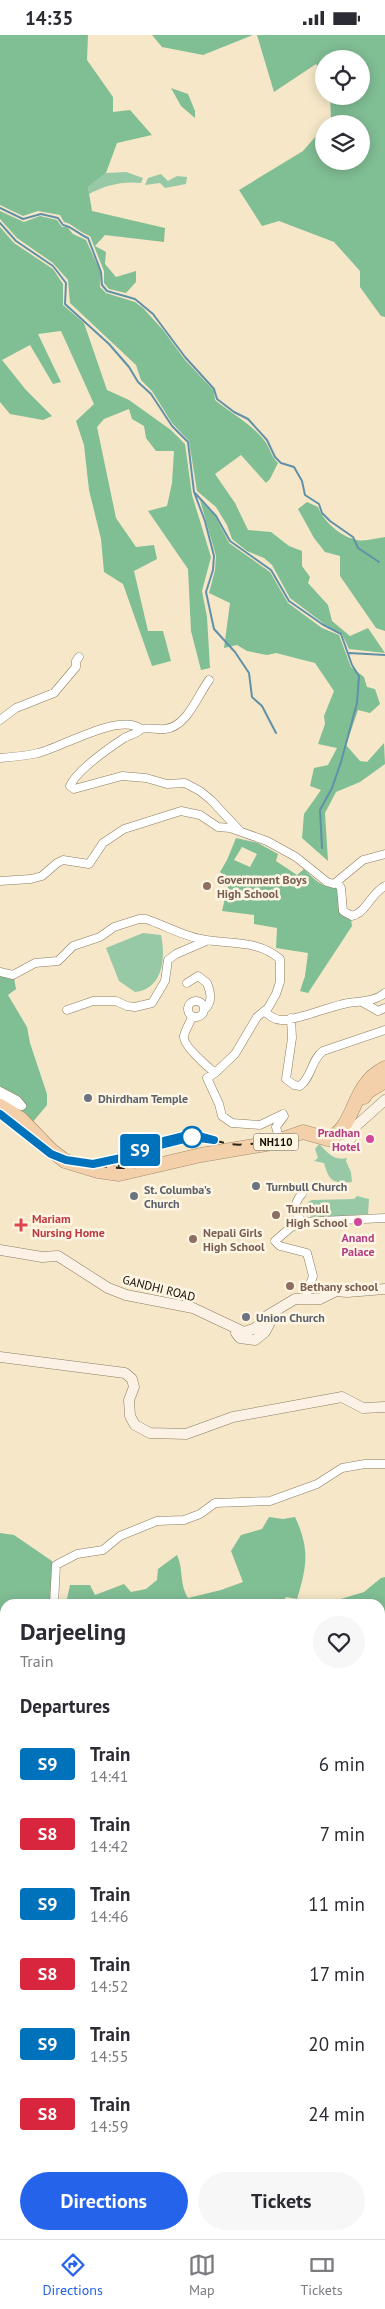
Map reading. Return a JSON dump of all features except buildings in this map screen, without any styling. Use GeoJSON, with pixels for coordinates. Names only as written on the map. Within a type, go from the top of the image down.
{"type":"FeatureCollection","features":[{"type":"Feature","properties":{"kind":"highway"},"geometry":{"type":"LineString","coordinates":[[345,1126],[360,1091],[370,1079],[385,1068]]}},
{"type":"Feature","properties":{"kind":"highway"},"geometry":{"type":"LineString","coordinates":[[328,1139],[339,1133],[352,1121],[367,1092],[385,1081]]}},
{"type":"Feature","properties":{"kind":"highway","name":"NH110"},"geometry":{"type":"LineString","coordinates":[[0,1106],[21,1119],[51,1150],[65,1161],[98,1171],[119,1174],[201,1155],[280,1141],[303,1133],[328,1139]]}},
{"type":"Feature","properties":{"kind":"street"},"geometry":{"type":"LineString","coordinates":[[0,720],[16,708],[54,693],[76,667],[79,657]]}},
{"type":"Feature","properties":{"kind":"street"},"geometry":{"type":"LineString","coordinates":[[208,680],[183,720],[166,729],[151,727],[141,729],[125,737],[93,762],[70,786],[74,789],[106,779],[134,776],[167,784],[185,783],[200,791],[241,832]]}},
{"type":"Feature","properties":{"kind":"street"},"geometry":{"type":"LineString","coordinates":[[0,758],[40,753],[99,729],[129,725],[141,729]]}},
{"type":"Feature","properties":{"kind":"street"},"geometry":{"type":"LineString","coordinates":[[0,881],[31,879],[42,876],[57,863],[64,860],[89,864],[102,843],[124,829],[181,811],[200,815],[218,827],[241,832],[267,841],[296,857],[327,882],[334,884],[363,860],[385,854]]}},
{"type":"Feature","properties":{"kind":"street"},"geometry":{"type":"LineString","coordinates":[[338,882],[341,888],[343,911],[352,916],[359,914],[374,895],[385,886]]}},
{"type":"Feature","properties":{"kind":"street"},"geometry":{"type":"LineString","coordinates":[[0,971],[13,975],[35,963],[58,961],[73,946],[86,942],[114,927],[139,919],[146,919],[199,939],[263,947],[280,959],[280,982],[276,994],[248,1031],[235,1054],[207,1078],[219,1104],[222,1116],[232,1123],[260,1125],[283,1114],[284,1117],[276,1127],[280,1141]]}},
{"type":"Feature","properties":{"kind":"street"},"geometry":{"type":"LineString","coordinates":[[67,1010],[93,1001],[116,1001],[126,1006],[134,1007],[152,1003],[166,981],[168,960],[176,954],[208,940]]}},
{"type":"Feature","properties":{"kind":"street"},"geometry":{"type":"LineString","coordinates":[[187,983],[198,976],[207,983],[211,999],[209,1006],[197,1018],[188,1014],[187,1009],[194,1001],[203,1005],[204,1010]]}},
{"type":"Feature","properties":{"kind":"street"},"geometry":{"type":"LineString","coordinates":[[266,1009],[272,1017],[281,1020],[334,1006],[362,1003],[380,997],[385,993]]}},
{"type":"Feature","properties":{"kind":"street"},"geometry":{"type":"LineString","coordinates":[[362,1003],[378,1011],[385,1008]]}},
{"type":"Feature","properties":{"kind":"street"},"geometry":{"type":"LineString","coordinates":[[192,1017],[184,1040],[200,1060],[215,1073]]}},
{"type":"Feature","properties":{"kind":"street"},"geometry":{"type":"LineString","coordinates":[[291,1018],[292,1038],[286,1079],[294,1085],[300,1086],[306,1082],[316,1056],[323,1051],[385,1030]]}},
{"type":"Feature","properties":{"kind":"street"},"geometry":{"type":"LineString","coordinates":[[0,1091],[22,1106],[16,1105],[0,1096]]}},
{"type":"Feature","properties":{"kind":"street"},"geometry":{"type":"LineString","coordinates":[[328,1139],[338,1146],[348,1144],[357,1125],[385,1100]]}},
{"type":"Feature","properties":{"kind":"street"},"geometry":{"type":"LineString","coordinates":[[0,1101],[23,1118],[34,1132]]}},
{"type":"Feature","properties":{"kind":"street"},"geometry":{"type":"LineString","coordinates":[[302,1194],[298,1197],[295,1209],[296,1214],[303,1222]]}},
{"type":"Feature","properties":{"kind":"street"},"geometry":{"type":"LineString","coordinates":[[304,1298],[313,1276],[307,1253],[274,1243],[290,1228],[303,1222],[385,1218]]}},
{"type":"Feature","properties":{"kind":"street","name":"GANDHI ROAD"},"geometry":{"type":"LineString","coordinates":[[0,1250],[42,1257],[58,1256],[108,1288],[126,1295],[193,1308],[244,1332],[256,1328],[265,1317],[277,1311],[288,1302],[304,1298],[320,1299],[336,1291],[385,1289]]}},
{"type":"Feature","properties":{"kind":"street"},"geometry":{"type":"LineString","coordinates":[[0,1357],[125,1373],[132,1379],[134,1387],[129,1400],[130,1416],[135,1425],[150,1433],[186,1434],[233,1417],[342,1397],[363,1408],[385,1407]]}},
{"type":"Feature","properties":{"kind":"street"},"geometry":{"type":"LineString","coordinates":[[54,1599],[56,1565],[77,1554],[103,1550],[120,1537],[157,1521],[184,1520],[200,1514],[215,1503],[270,1501],[317,1484],[342,1468],[365,1464],[385,1464]]}},
{"type":"Feature","properties":{"kind":"green space"},"geometry":{"type":"Polygon","coordinates":[[[0,35],[88,35],[87,60],[113,97],[113,112],[130,110],[152,135],[117,143],[106,173],[88,187],[92,211],[165,228],[164,242],[105,235],[95,246],[106,252],[105,264],[116,277],[136,271],[136,282],[126,293],[109,289],[104,283],[104,271],[90,236],[64,222],[60,215],[38,211],[23,216],[0,205],[0,35]]]}},
{"type":"Feature","properties":{"kind":"green space"},"geometry":{"type":"Polygon","coordinates":[[[152,35],[253,35],[203,55],[162,47],[152,35]]]}},
{"type":"Feature","properties":{"kind":"green space"},"geometry":{"type":"Polygon","coordinates":[[[257,35],[385,35],[385,317],[381,316],[360,287],[360,271],[334,242],[279,221],[262,226],[239,190],[303,151],[315,137],[315,170],[370,170],[370,115],[331,115],[330,105],[370,105],[370,50],[315,50],[315,65],[274,92],[257,35]]]}},
{"type":"Feature","properties":{"kind":"green space"},"geometry":{"type":"Polygon","coordinates":[[[171,88],[188,94],[195,111],[195,118],[181,106],[171,88]]]}},
{"type":"Feature","properties":{"kind":"green space"},"geometry":{"type":"Polygon","coordinates":[[[126,172],[143,178],[141,183],[114,184],[89,194],[88,187],[106,173],[126,172]]]}},
{"type":"Feature","properties":{"kind":"green space"},"geometry":{"type":"Polygon","coordinates":[[[161,174],[168,181],[177,176],[187,177],[186,184],[165,188],[160,183],[145,185],[148,178],[161,174]]]}},
{"type":"Feature","properties":{"kind":"green space"},"geometry":{"type":"Polygon","coordinates":[[[0,211],[24,222],[40,216],[57,220],[62,227],[67,227],[73,234],[86,240],[101,273],[100,287],[106,293],[135,302],[143,308],[163,330],[185,360],[214,391],[215,400],[259,434],[278,463],[266,483],[241,455],[215,474],[235,503],[248,530],[271,532],[289,546],[302,551],[302,566],[310,577],[308,583],[328,605],[332,621],[350,636],[368,628],[385,653],[349,649],[342,634],[323,623],[290,598],[272,565],[264,558],[247,551],[232,539],[227,525],[216,507],[197,491],[189,441],[172,423],[152,391],[141,380],[136,365],[70,303],[68,280],[53,263],[17,238],[0,219],[0,211]]]}},
{"type":"Feature","properties":{"kind":"green space"},"geometry":{"type":"Polygon","coordinates":[[[0,227],[14,243],[53,269],[63,284],[63,305],[84,323],[107,390],[129,400],[171,430],[185,444],[192,495],[211,557],[202,591],[207,617],[210,668],[201,670],[191,631],[188,569],[148,511],[167,506],[172,483],[174,451],[156,451],[146,438],[144,426],[132,419],[129,409],[104,419],[97,427],[116,518],[136,547],[154,545],[157,559],[134,571],[148,631],[163,631],[171,661],[152,666],[123,584],[104,572],[101,539],[89,490],[84,445],[76,421],[94,404],[61,331],[38,334],[61,382],[53,384],[30,345],[2,360],[26,390],[52,416],[43,420],[10,414],[0,402],[0,227]]]}},
{"type":"Feature","properties":{"kind":"green space"},"geometry":{"type":"Polygon","coordinates":[[[200,500],[215,516],[229,543],[270,572],[288,603],[322,628],[339,635],[351,667],[364,677],[367,687],[375,689],[380,704],[370,713],[358,710],[346,745],[360,761],[367,762],[384,743],[385,764],[360,782],[336,792],[325,813],[328,861],[302,838],[304,814],[321,790],[310,786],[314,768],[328,765],[337,748],[318,744],[325,724],[324,716],[334,691],[315,663],[276,653],[267,655],[247,651],[237,645],[224,648],[230,603],[209,593],[215,570],[216,556],[200,500]]]}},
{"type":"Feature","properties":{"kind":"green space"},"geometry":{"type":"Polygon","coordinates":[[[307,502],[318,507],[324,518],[333,528],[345,536],[363,541],[385,537],[385,631],[376,628],[340,576],[340,556],[325,552],[314,538],[298,509],[307,502]]]}},
{"type":"Feature","properties":{"kind":"green space"},"geometry":{"type":"Polygon","coordinates":[[[236,838],[258,843],[278,854],[276,861],[297,875],[304,869],[323,885],[337,888],[340,908],[351,919],[352,926],[308,993],[300,991],[305,976],[308,953],[276,948],[277,928],[254,924],[254,915],[222,911],[229,881],[220,872],[236,838]],[[242,847],[234,860],[250,867],[257,854],[242,847]]]}},
{"type":"Feature","properties":{"kind":"green space"},"geometry":{"type":"Polygon","coordinates":[[[143,933],[161,935],[162,962],[157,979],[152,985],[144,990],[135,992],[119,981],[106,948],[143,933]]]}},
{"type":"Feature","properties":{"kind":"green space"},"geometry":{"type":"Polygon","coordinates":[[[0,974],[14,978],[16,989],[8,995],[27,1027],[30,1043],[47,1094],[47,1105],[32,1123],[0,1103],[0,974]]]}},
{"type":"Feature","properties":{"kind":"green space"},"geometry":{"type":"Polygon","coordinates":[[[319,1144],[335,1157],[347,1158],[346,1161],[351,1172],[352,1182],[336,1182],[328,1174],[324,1163],[314,1161],[318,1158],[315,1149],[319,1144]]]}},
{"type":"Feature","properties":{"kind":"green space"},"geometry":{"type":"Polygon","coordinates":[[[357,1196],[369,1199],[368,1214],[315,1218],[311,1217],[311,1212],[308,1209],[308,1202],[312,1200],[354,1199],[357,1196]]]}},
{"type":"Feature","properties":{"kind":"green space"},"geometry":{"type":"Polygon","coordinates":[[[269,1517],[283,1519],[295,1517],[305,1548],[305,1567],[297,1599],[286,1597],[285,1599],[67,1599],[70,1585],[90,1585],[95,1595],[124,1584],[131,1592],[146,1589],[157,1580],[158,1569],[177,1555],[183,1587],[188,1598],[221,1590],[243,1582],[231,1551],[241,1535],[262,1529],[269,1517]]]}},
{"type":"Feature","properties":{"kind":"green space"},"geometry":{"type":"Polygon","coordinates":[[[0,1533],[14,1535],[52,1561],[54,1565],[51,1599],[0,1599],[0,1533]]]}},
{"type":"Feature","properties":{"kind":"green space"},"geometry":{"type":"Polygon","coordinates":[[[385,1577],[385,1599],[341,1599],[364,1592],[381,1578],[385,1577]]]}},
{"type":"Feature","properties":{"kind":"waterway"},"geometry":{"type":"LineString","coordinates":[[0,208],[23,219],[41,214],[58,218],[63,225],[88,238],[101,272],[102,285],[107,291],[135,299],[153,314],[185,357],[214,389],[217,399],[234,412],[248,419],[267,440],[275,457],[281,463],[294,467],[302,481],[305,495],[319,504],[322,513],[330,521],[353,537],[358,548],[379,562]]}},
{"type":"Feature","properties":{"kind":"waterway"},"geometry":{"type":"LineString","coordinates":[[0,223],[16,241],[53,266],[66,283],[65,304],[109,344],[129,367],[138,382],[151,394],[172,426],[188,442],[194,492],[205,521],[214,556],[213,570],[206,592],[214,629],[235,652],[249,673],[252,697],[262,706],[276,733]]}},
{"type":"Feature","properties":{"kind":"waterway"},"geometry":{"type":"LineString","coordinates":[[195,493],[216,516],[230,541],[271,570],[289,601],[322,624],[341,634],[352,665],[359,676],[357,703],[341,762],[332,788],[320,810],[322,848]]}},
{"type":"Feature","properties":{"kind":"waterway"},"geometry":{"type":"LineString","coordinates":[[349,653],[385,655]]}},
{"type":"Feature","properties":{"kind":"railway"},"geometry":{"type":"LineString","coordinates":[[0,1114],[28,1136],[56,1154],[70,1160],[86,1163],[103,1163],[166,1142],[192,1137],[235,1145],[272,1140]]}},
{"type":"Feature","properties":{"kind":"railway"},"geometry":{"type":"LineString","coordinates":[[118,1166],[145,1158]]}},
{"type":"Feature","properties":{"kind":"railway"},"geometry":{"type":"LineString","coordinates":[[98,1165],[123,1168],[147,1165]]}},
{"type":"Feature","properties":{"kind":"train","name":"S9"},"geometry":{"type":"LineString","coordinates":[[0,1114],[51,1154],[66,1160],[83,1161],[93,1164],[121,1158],[140,1150],[192,1137],[214,1140],[192,1134],[136,1148]]}},
{"type":"Feature","properties":{"kind":"place","name":"Government Boys High School"},"geometry":{"type":"Point","coordinates":[207,886]}},
{"type":"Feature","properties":{"kind":"place","name":"Dhirdham Temple"},"geometry":{"type":"Point","coordinates":[88,1098]}},
{"type":"Feature","properties":{"kind":"place","name":"Pradhan Hotel"},"geometry":{"type":"Point","coordinates":[370,1139]}},
{"type":"Feature","properties":{"kind":"place","name":"Turnbull Church"},"geometry":{"type":"Point","coordinates":[256,1186]}},
{"type":"Feature","properties":{"kind":"place","name":"St. Columba's Church"},"geometry":{"type":"Point","coordinates":[134,1196]}},
{"type":"Feature","properties":{"kind":"place","name":"Turnbull High School"},"geometry":{"type":"Point","coordinates":[276,1215]}},
{"type":"Feature","properties":{"kind":"place","name":"Anand Palace"},"geometry":{"type":"Point","coordinates":[358,1222]}},
{"type":"Feature","properties":{"kind":"place","name":"Mariam Nursing Home"},"geometry":{"type":"Point","coordinates":[21,1225]}},
{"type":"Feature","properties":{"kind":"place","name":"Nepali Girls High School"},"geometry":{"type":"Point","coordinates":[193,1239]}},
{"type":"Feature","properties":{"kind":"place","name":"Bethany school"},"geometry":{"type":"Point","coordinates":[290,1286]}},
{"type":"Feature","properties":{"kind":"place","name":"Union Church"},"geometry":{"type":"Point","coordinates":[246,1317]}}]}
